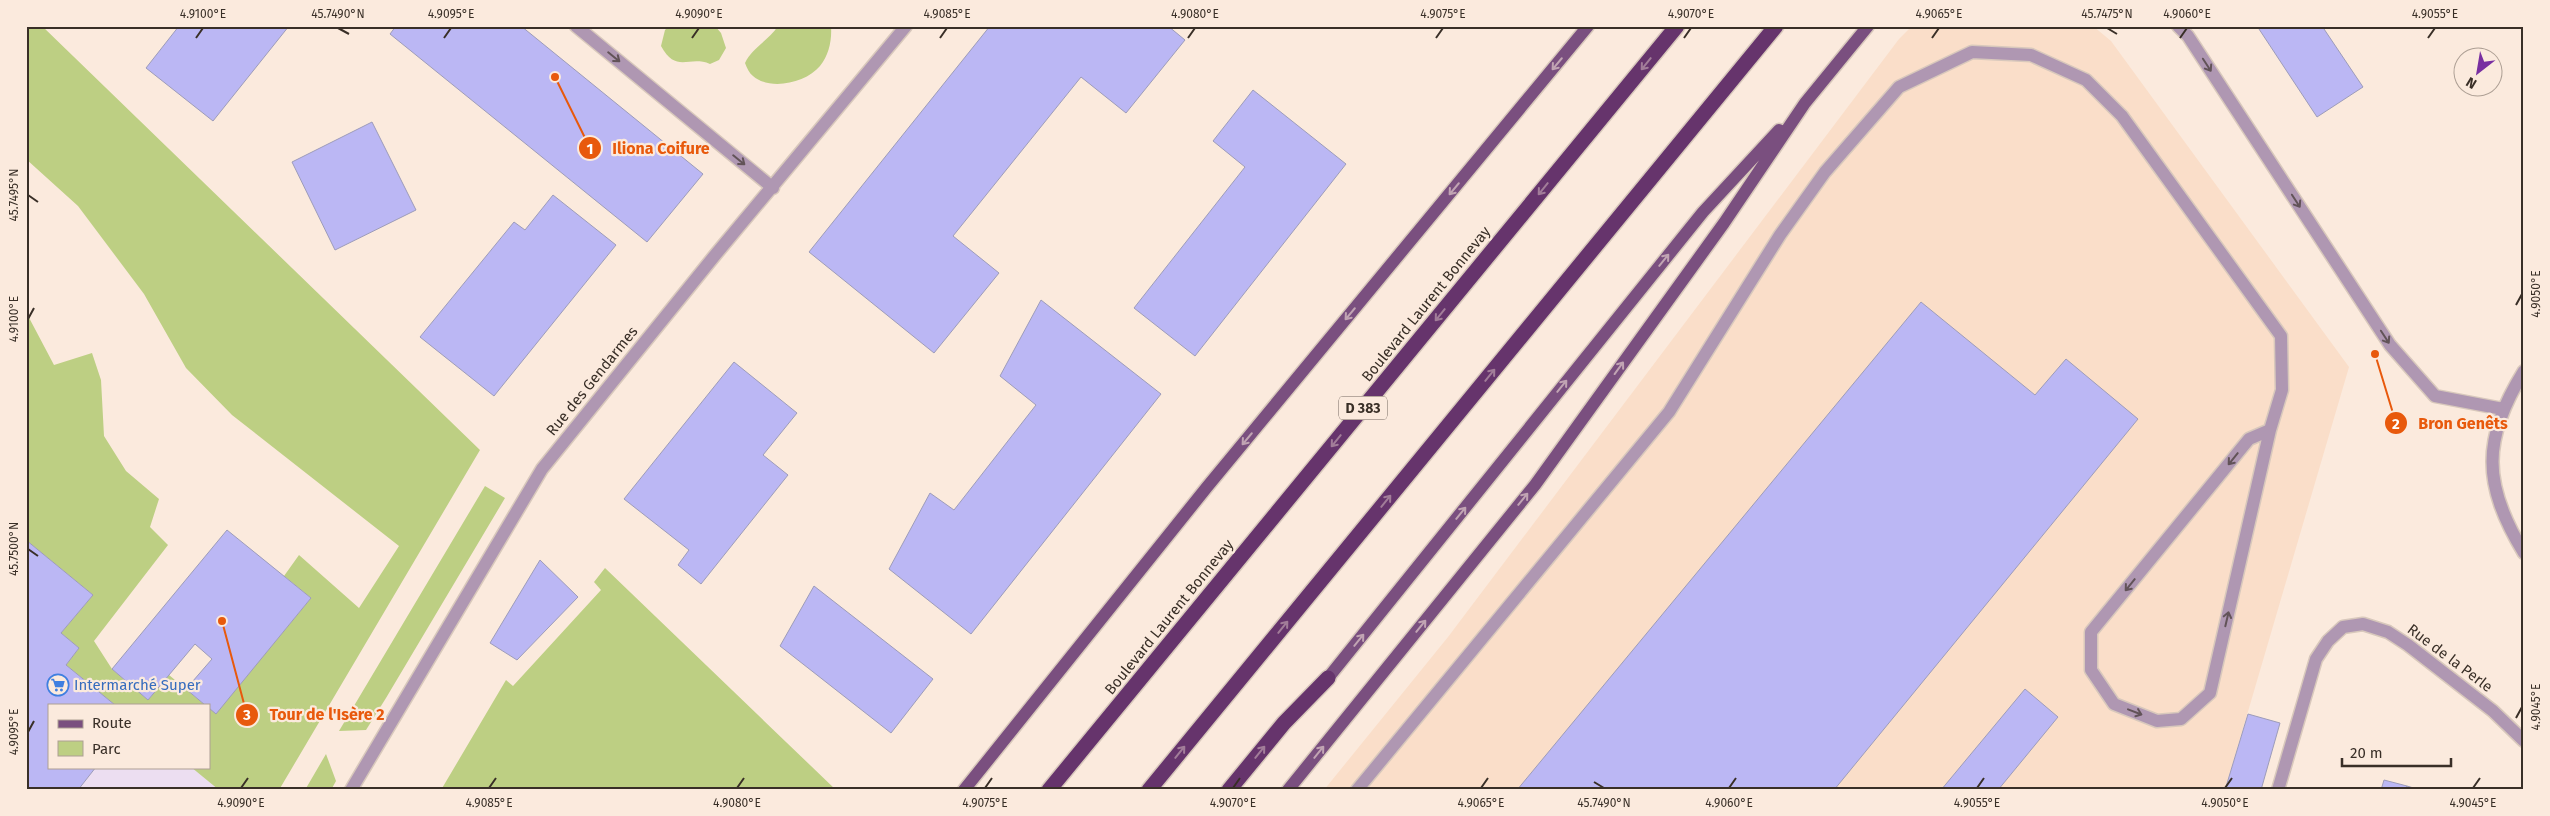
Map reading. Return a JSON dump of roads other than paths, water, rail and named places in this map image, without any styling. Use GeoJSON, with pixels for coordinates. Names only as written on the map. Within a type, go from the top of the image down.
{"type":"FeatureCollection","features":[{"type":"Feature","properties":{"kind":"highway","name":"Boulevard Laurent Bonnevay"},"geometry":{"type":"LineString","coordinates":[[1049,790],[1677,26]]}},
{"type":"Feature","properties":{"kind":"highway"},"geometry":{"type":"LineString","coordinates":[[1149,790],[1776,26]]}},
{"type":"Feature","properties":{"kind":"highway"},"geometry":{"type":"LineString","coordinates":[[1229,790],[1284,723],[1328,678]]}},
{"type":"Feature","properties":{"kind":"main road"},"geometry":{"type":"LineString","coordinates":[[964,790],[1207,487],[1588,26]]}},
{"type":"Feature","properties":{"kind":"main road"},"geometry":{"type":"LineString","coordinates":[[1328,678],[1703,212],[1805,103],[1868,26]]}},
{"type":"Feature","properties":{"kind":"main road"},"geometry":{"type":"LineString","coordinates":[[1288,790],[1535,485],[1724,224],[1805,103]]}},
{"type":"Feature","properties":{"kind":"street"},"geometry":{"type":"LineString","coordinates":[[576,26],[773,188]]}},
{"type":"Feature","properties":{"kind":"street","name":"Rue des Gendarmes"},"geometry":{"type":"LineString","coordinates":[[351,790],[542,469],[716,254],[773,188],[906,26]]}},
{"type":"Feature","properties":{"kind":"street"},"geometry":{"type":"LineString","coordinates":[[2178,26],[2188,36],[2390,345],[2410,371],[2434,396],[2503,409]]}},
{"type":"Feature","properties":{"kind":"street"},"geometry":{"type":"LineString","coordinates":[[1357,790],[1669,412],[1780,235],[1825,172],[1899,87],[1972,52],[2030,55],[2086,80],[2122,116],[2280,336],[2282,390],[2270,430],[2210,693],[2181,719],[2157,721],[2114,704],[2091,670],[2091,632],[2249,439],[2270,430]]}},
{"type":"Feature","properties":{"kind":"street"},"geometry":{"type":"LineString","coordinates":[[2524,371],[2503,409],[2493,441],[2492,469],[2496,496],[2524,553]]}},
{"type":"Feature","properties":{"kind":"street","name":"Rue de la Perle"},"geometry":{"type":"LineString","coordinates":[[2278,790],[2316,659],[2328,641],[2343,627],[2363,624],[2388,632],[2493,711],[2524,741]]}},
{"type":"Feature","properties":{"kind":"place","name":"Iliona Coifure"},"geometry":{"type":"Point","coordinates":[555,77]}},
{"type":"Feature","properties":{"kind":"place","name":"Bron Genêts"},"geometry":{"type":"Point","coordinates":[2375,354]}},
{"type":"Feature","properties":{"kind":"place","name":"Tour de l'Isère 2"},"geometry":{"type":"Point","coordinates":[222,621]}},
{"type":"Feature","properties":{"kind":"place","name":"Intermarché Super"},"geometry":{"type":"Point","coordinates":[58,685]}}]}
